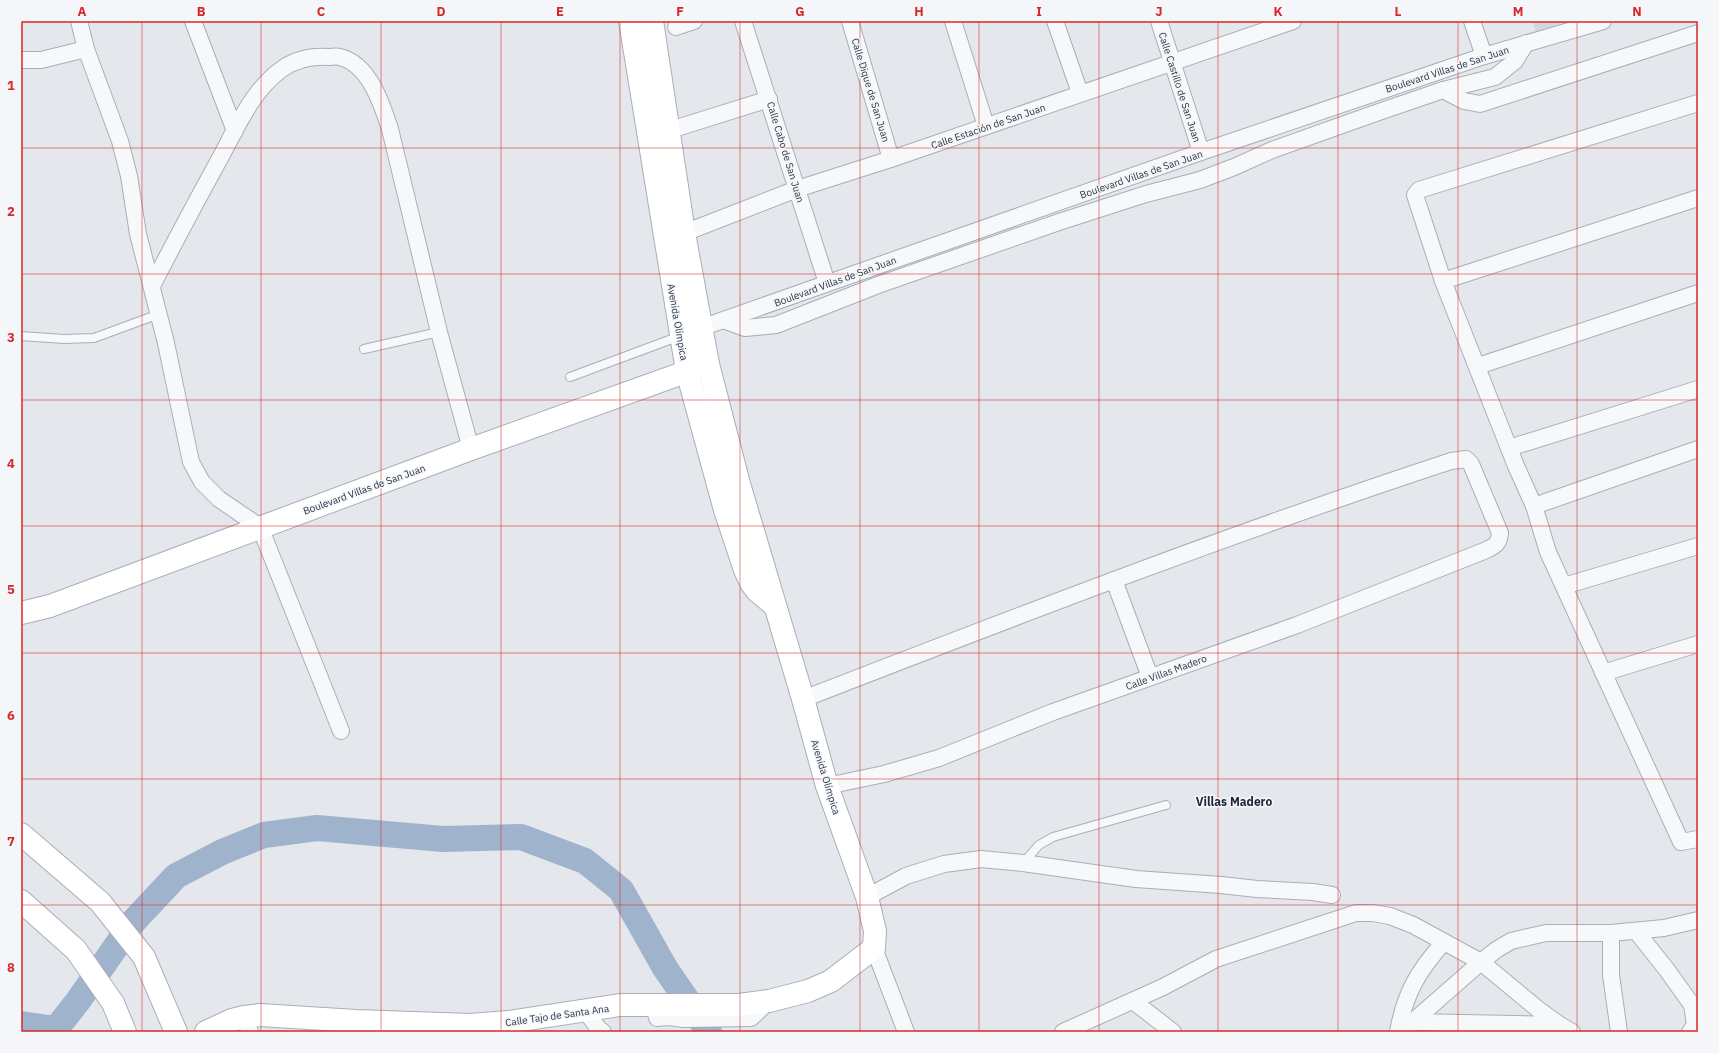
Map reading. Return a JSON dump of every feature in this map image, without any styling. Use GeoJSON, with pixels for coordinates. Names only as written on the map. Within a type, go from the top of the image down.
{"type":"FeatureCollection","features":[{"type":"Feature","properties":{"kind":"street"},"geometry":{"type":"LineString","coordinates":[[79,21],[86,49],[120,142],[129,176],[138,234],[159,314],[191,462],[202,482],[219,499],[260,527],[341,731]]}},
{"type":"Feature","properties":{"kind":"street"},"geometry":{"type":"LineString","coordinates":[[193,21],[235,131]]}},
{"type":"Feature","properties":{"kind":"street","name":"Avenida Olímpica"},"geometry":{"type":"LineString","coordinates":[[630,21],[673,294],[708,364],[739,484],[803,698],[827,786],[867,897],[875,931],[874,948]]}},
{"type":"Feature","properties":{"kind":"street","name":"Avenida Olímpica"},"geometry":{"type":"LineString","coordinates":[[652,21],[667,131],[684,233],[691,332],[687,371],[729,523],[745,570],[751,583],[757,591],[775,606]]}},
{"type":"Feature","properties":{"kind":"street"},"geometry":{"type":"LineString","coordinates":[[676,27],[694,21]]}},
{"type":"Feature","properties":{"kind":"street","name":"Calle Cabo de San Juan"},"geometry":{"type":"LineString","coordinates":[[744,21],[827,283]]}},
{"type":"Feature","properties":{"kind":"street","name":"Calle Dique de San Juan"},"geometry":{"type":"LineString","coordinates":[[850,21],[891,159]]}},
{"type":"Feature","properties":{"kind":"street"},"geometry":{"type":"LineString","coordinates":[[953,21],[986,126]]}},
{"type":"Feature","properties":{"kind":"street"},"geometry":{"type":"LineString","coordinates":[[1054,21],[1080,93]]}},
{"type":"Feature","properties":{"kind":"street","name":"Calle Castillo de San Juan"},"geometry":{"type":"LineString","coordinates":[[1159,21],[1201,152]]}},
{"type":"Feature","properties":{"kind":"street","name":"Calle Estación de San Juan"},"geometry":{"type":"LineString","coordinates":[[684,233],[797,189],[891,159],[1172,62],[1265,25],[1293,21]]}},
{"type":"Feature","properties":{"kind":"street"},"geometry":{"type":"LineString","coordinates":[[1472,21],[1484,56]]}},
{"type":"Feature","properties":{"kind":"street","name":"Boulevard Villas de San Juan"},"geometry":{"type":"LineString","coordinates":[[691,332],[1201,152],[1484,56],[1603,21]]}},
{"type":"Feature","properties":{"kind":"street"},"geometry":{"type":"LineString","coordinates":[[1443,90],[1464,101],[1480,104],[1698,33]]}},
{"type":"Feature","properties":{"kind":"street"},"geometry":{"type":"LineString","coordinates":[[726,320],[745,328],[776,325],[878,285],[1139,196],[1200,180],[1272,150],[1443,90],[1495,77],[1515,61],[1526,44]]}},
{"type":"Feature","properties":{"kind":"street"},"geometry":{"type":"LineString","coordinates":[[21,60],[40,60],[86,49]]}},
{"type":"Feature","properties":{"kind":"street"},"geometry":{"type":"LineString","coordinates":[[152,286],[235,131],[253,100],[267,83],[282,69],[300,59],[321,56],[340,57],[352,63],[372,84],[382,104],[390,129],[438,332],[471,449]]}},
{"type":"Feature","properties":{"kind":"street"},"geometry":{"type":"LineString","coordinates":[[667,131],[769,99]]}},
{"type":"Feature","properties":{"kind":"street"},"geometry":{"type":"LineString","coordinates":[[1698,103],[1419,190],[1415,195],[1415,200],[1443,281],[1478,366],[1509,448],[1534,506],[1548,552],[1681,842],[1698,839]]}},
{"type":"Feature","properties":{"kind":"street"},"geometry":{"type":"LineString","coordinates":[[1443,281],[1698,198]]}},
{"type":"Feature","properties":{"kind":"street"},"geometry":{"type":"LineString","coordinates":[[1478,366],[1698,293]]}},
{"type":"Feature","properties":{"kind":"street","name":"Boulevard Villas de San Juan"},"geometry":{"type":"LineString","coordinates":[[21,614],[50,606],[471,449],[708,364]]}},
{"type":"Feature","properties":{"kind":"street"},"geometry":{"type":"LineString","coordinates":[[1509,448],[1698,389]]}},
{"type":"Feature","properties":{"kind":"street"},"geometry":{"type":"LineString","coordinates":[[1534,506],[1698,449]]}},
{"type":"Feature","properties":{"kind":"street","name":"Calle Villas Madero"},"geometry":{"type":"LineString","coordinates":[[827,786],[884,774],[939,758],[1053,712],[1297,625],[1484,551],[1494,546],[1499,540],[1500,533],[1471,464],[1466,459],[1459,459],[1347,495],[1114,580]]}},
{"type":"Feature","properties":{"kind":"street"},"geometry":{"type":"LineString","coordinates":[[1564,586],[1698,546]]}},
{"type":"Feature","properties":{"kind":"street"},"geometry":{"type":"LineString","coordinates":[[803,698],[1114,580],[1150,677]]}},
{"type":"Feature","properties":{"kind":"street"},"geometry":{"type":"LineString","coordinates":[[1603,673],[1698,644]]}},
{"type":"Feature","properties":{"kind":"street"},"geometry":{"type":"LineString","coordinates":[[21,834],[100,902],[144,957],[175,1031]]}},
{"type":"Feature","properties":{"kind":"street"},"geometry":{"type":"LineString","coordinates":[[867,897],[906,876],[944,864],[981,859],[1023,863],[1136,879],[1313,892],[1332,895]]}},
{"type":"Feature","properties":{"kind":"street"},"geometry":{"type":"LineString","coordinates":[[21,901],[76,950],[113,1003],[125,1032]]}},
{"type":"Feature","properties":{"kind":"street"},"geometry":{"type":"LineString","coordinates":[[1063,1032],[1163,987],[1216,959],[1356,913],[1373,913],[1390,916],[1481,962],[1566,1029]]}},
{"type":"Feature","properties":{"kind":"street"},"geometry":{"type":"LineString","coordinates":[[1407,1027],[1481,962],[1496,950],[1511,941],[1546,933],[1611,933],[1664,928],[1698,920]]}},
{"type":"Feature","properties":{"kind":"street"},"geometry":{"type":"LineString","coordinates":[[1636,931],[1692,1005],[1694,1026],[1690,1032]]}},
{"type":"Feature","properties":{"kind":"street"},"geometry":{"type":"LineString","coordinates":[[1611,933],[1611,975],[1620,1032]]}},
{"type":"Feature","properties":{"kind":"street"},"geometry":{"type":"LineString","coordinates":[[1398,1032],[1402,1010],[1411,986],[1430,957],[1444,942]]}},
{"type":"Feature","properties":{"kind":"street"},"geometry":{"type":"LineString","coordinates":[[874,948],[906,1032]]}},
{"type":"Feature","properties":{"kind":"street","name":"Calle Tajo de Santa Ana"},"geometry":{"type":"LineString","coordinates":[[206,1032],[232,1020],[247,1024],[260,1015],[356,1021],[470,1025],[509,1022],[620,1006],[656,1012],[732,1005],[763,1006],[808,991],[831,981],[874,948]]}},
{"type":"Feature","properties":{"kind":"street"},"geometry":{"type":"LineString","coordinates":[[1133,1001],[1173,1032]]}},
{"type":"Feature","properties":{"kind":"street"},"geometry":{"type":"LineString","coordinates":[[585,1010],[598,1028],[603,1032]]}},
{"type":"Feature","properties":{"kind":"street"},"geometry":{"type":"LineString","coordinates":[[1407,1027],[1566,1029]]}},
{"type":"Feature","properties":{"kind":"lane"},"geometry":{"type":"LineString","coordinates":[[21,336],[64,339],[94,338],[159,314]]}},
{"type":"Feature","properties":{"kind":"lane"},"geometry":{"type":"LineString","coordinates":[[364,350],[438,332]]}},
{"type":"Feature","properties":{"kind":"lane"},"geometry":{"type":"LineString","coordinates":[[570,377],[691,332]]}},
{"type":"Feature","properties":{"kind":"lane"},"geometry":{"type":"LineString","coordinates":[[1023,863],[1039,845],[1053,837],[1166,805]]}},
{"type":"Feature","properties":{"kind":"shaded area"},"geometry":{"type":"Polygon","coordinates":[[[1532,21],[1569,21],[1536,31],[1532,21]]]}},
{"type":"Feature","properties":{"kind":"waterway"},"geometry":{"type":"LineString","coordinates":[[21,1024],[56,1029],[78,1001],[133,922],[176,876],[222,852],[264,835],[317,828],[443,839],[521,837],[585,861],[621,890],[665,968],[709,1032]]}},
{"type":"Feature","properties":{"kind":"district","name":"Villas Madero"},"geometry":{"type":"Point","coordinates":[1234,802]}}]}
